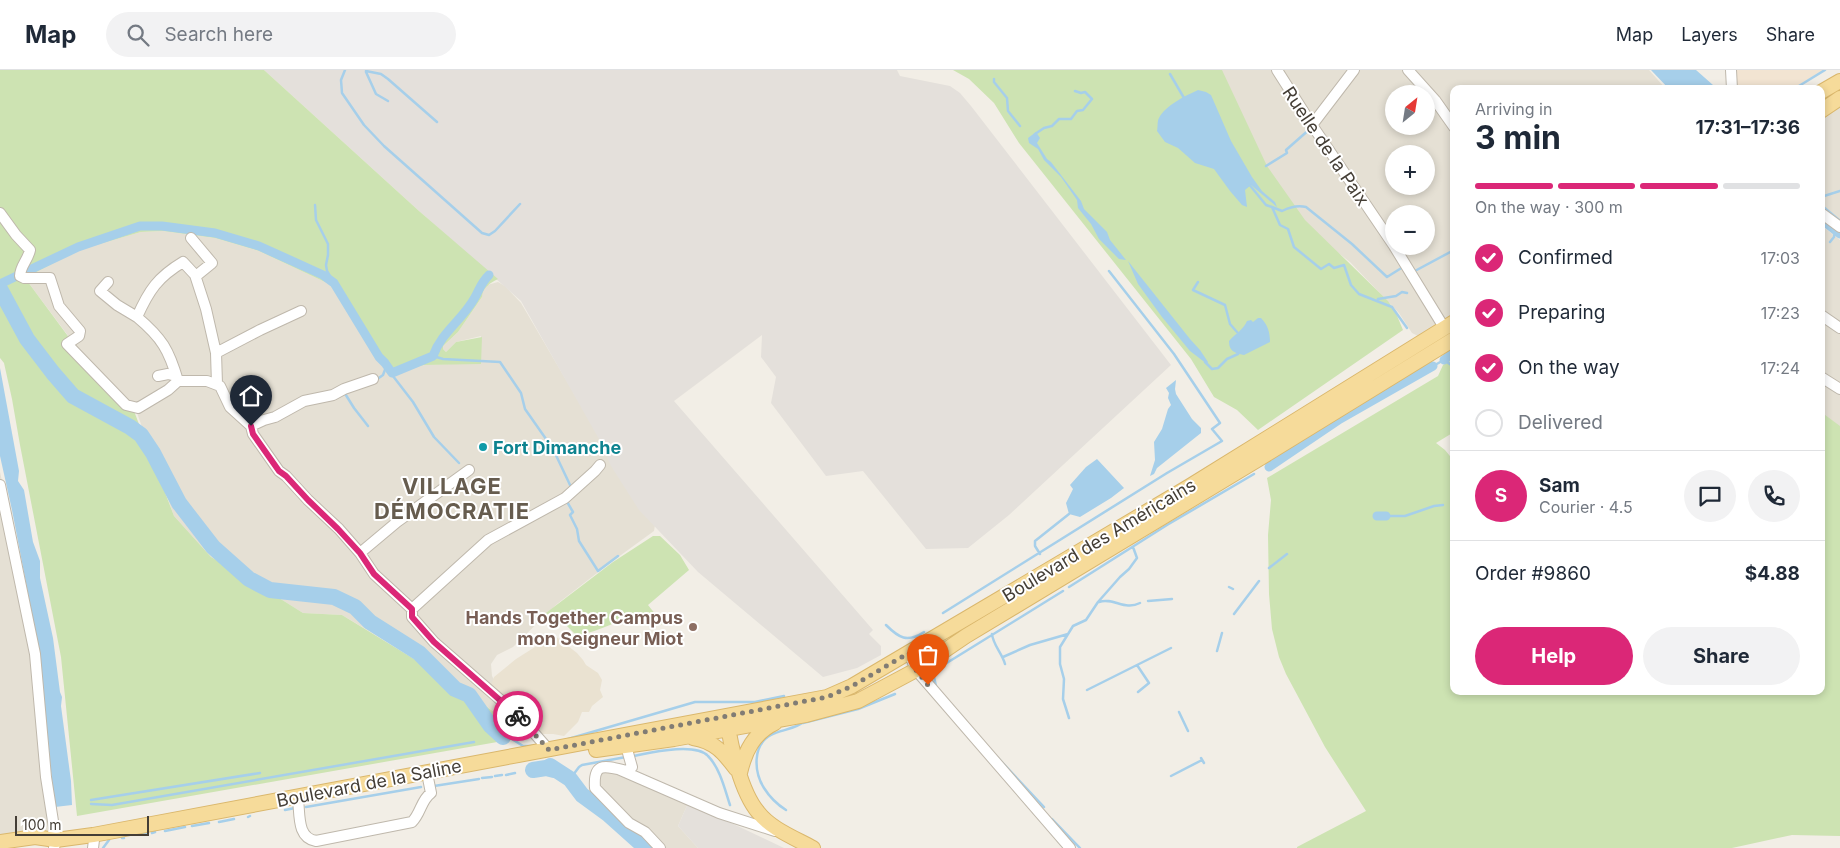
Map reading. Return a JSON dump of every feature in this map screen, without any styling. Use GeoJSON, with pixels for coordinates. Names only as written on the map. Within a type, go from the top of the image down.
{"type":"FeatureCollection","features":[{"type":"Feature","properties":{"kind":"main road"},"geometry":{"type":"LineString","coordinates":[[1825,90],[1840,81]]}},
{"type":"Feature","properties":{"kind":"main road"},"geometry":{"type":"LineString","coordinates":[[1825,107],[1840,98]]}},
{"type":"Feature","properties":{"kind":"main road","name":"Boulevard des Américains"},"geometry":{"type":"LineString","coordinates":[[727,723],[827,697],[852,686],[1450,331]]}},
{"type":"Feature","properties":{"kind":"main road","name":"Boulevard des Américains"},"geometry":{"type":"LineString","coordinates":[[727,723],[806,715],[858,701],[916,670],[966,636],[1251,464],[1450,331]]}},
{"type":"Feature","properties":{"kind":"main road"},"geometry":{"type":"LineString","coordinates":[[740,774],[748,750],[755,737],[761,731],[784,718]]}},
{"type":"Feature","properties":{"kind":"main road"},"geometry":{"type":"LineString","coordinates":[[727,723],[745,792],[758,813],[771,824],[813,848]]}},
{"type":"Feature","properties":{"kind":"main road","name":"Boulevard de la Saline"},"geometry":{"type":"LineString","coordinates":[[0,842],[34,836],[55,844],[94,844],[298,799],[428,778],[548,752],[727,723]]}},
{"type":"Feature","properties":{"kind":"main road","name":"Boulevard de la Saline"},"geometry":{"type":"LineString","coordinates":[[548,752],[626,746],[674,739],[727,723]]}},
{"type":"Feature","properties":{"kind":"main road"},"geometry":{"type":"LineString","coordinates":[[674,739],[704,740],[714,744],[725,754],[740,774]]}},
{"type":"Feature","properties":{"kind":"main road","name":"Boulevard de la Saline"},"geometry":{"type":"LineString","coordinates":[[37,848],[93,835],[507,762]]}},
{"type":"Feature","properties":{"kind":"street","name":"Ruelle de la Paix"},"geometry":{"type":"LineString","coordinates":[[1277,70],[1385,233]]}},
{"type":"Feature","properties":{"kind":"street"},"geometry":{"type":"LineString","coordinates":[[1312,125],[1354,70]]}},
{"type":"Feature","properties":{"kind":"street"},"geometry":{"type":"LineString","coordinates":[[1408,70],[1436,100],[1450,120]]}},
{"type":"Feature","properties":{"kind":"street"},"geometry":{"type":"LineString","coordinates":[[1731,70],[1732,85]]}},
{"type":"Feature","properties":{"kind":"street"},"geometry":{"type":"LineString","coordinates":[[0,213],[30,250],[20,276],[24,278],[50,278],[59,306],[80,331],[79,336],[67,344],[126,405],[138,408],[168,390],[177,378]]}},
{"type":"Feature","properties":{"kind":"street"},"geometry":{"type":"LineString","coordinates":[[1825,216],[1840,227]]}},
{"type":"Feature","properties":{"kind":"street"},"geometry":{"type":"LineString","coordinates":[[191,238],[212,263],[196,276]]}},
{"type":"Feature","properties":{"kind":"street","name":"Ruelle de la Paix"},"geometry":{"type":"LineString","coordinates":[[1400,255],[1450,329]]}},
{"type":"Feature","properties":{"kind":"street"},"geometry":{"type":"LineString","coordinates":[[137,317],[147,296],[160,277],[183,262],[196,276],[216,353],[217,384],[230,407],[251,426],[253,434],[279,471],[338,529],[360,553],[374,574],[412,609],[412,617],[434,642],[520,717],[548,752]]}},
{"type":"Feature","properties":{"kind":"street"},"geometry":{"type":"LineString","coordinates":[[108,282],[100,291],[154,331],[169,352],[177,378]]}},
{"type":"Feature","properties":{"kind":"street"},"geometry":{"type":"LineString","coordinates":[[216,353],[301,311]]}},
{"type":"Feature","properties":{"kind":"street"},"geometry":{"type":"LineString","coordinates":[[1825,318],[1840,328]]}},
{"type":"Feature","properties":{"kind":"street"},"geometry":{"type":"LineString","coordinates":[[158,376],[168,374],[177,378],[207,380],[217,384]]}},
{"type":"Feature","properties":{"kind":"street"},"geometry":{"type":"LineString","coordinates":[[251,426],[275,417],[304,401],[333,395],[344,389],[374,379]]}},
{"type":"Feature","properties":{"kind":"street"},"geometry":{"type":"LineString","coordinates":[[1825,380],[1840,389]]}},
{"type":"Feature","properties":{"kind":"street"},"geometry":{"type":"LineString","coordinates":[[412,609],[488,540],[565,498],[600,465]]}},
{"type":"Feature","properties":{"kind":"street"},"geometry":{"type":"LineString","coordinates":[[360,553],[397,522],[469,470]]}},
{"type":"Feature","properties":{"kind":"street"},"geometry":{"type":"LineString","coordinates":[[0,486],[35,654],[46,777],[55,844]]}},
{"type":"Feature","properties":{"kind":"street"},"geometry":{"type":"LineString","coordinates":[[909,653],[916,670],[1070,848]]}},
{"type":"Feature","properties":{"kind":"street"},"geometry":{"type":"LineString","coordinates":[[626,746],[632,766],[627,771],[599,769],[594,776],[595,788],[629,823],[645,832],[660,848]]}},
{"type":"Feature","properties":{"kind":"street"},"geometry":{"type":"LineString","coordinates":[[618,769],[719,812],[790,836]]}},
{"type":"Feature","properties":{"kind":"street"},"geometry":{"type":"LineString","coordinates":[[298,799],[304,836],[308,840],[316,841],[412,822],[422,809],[425,797],[431,792],[428,778]]}},
{"type":"Feature","properties":{"kind":"shaded area"},"geometry":{"type":"Polygon","coordinates":[[[264,70],[897,70],[900,76],[950,86],[960,93],[971,106],[1171,365],[1009,515],[968,548],[926,549],[863,471],[826,476],[771,403],[776,377],[761,357],[762,335],[674,401],[873,630],[869,634],[881,646],[881,655],[857,668],[823,677],[698,572],[639,510],[611,466],[604,448],[521,301],[264,70]]]}},
{"type":"Feature","properties":{"kind":"shaded area"},"geometry":{"type":"Polygon","coordinates":[[[1219,70],[1649,70],[1662,85],[1450,85],[1450,317],[1422,338],[1412,333],[1399,313],[1350,262],[1304,226],[1261,167],[1219,70]]]}},
{"type":"Feature","properties":{"kind":"shaded area"},"geometry":{"type":"Polygon","coordinates":[[[1736,70],[1823,70],[1799,85],[1737,85],[1736,70]]]}},
{"type":"Feature","properties":{"kind":"shaded area"},"geometry":{"type":"Polygon","coordinates":[[[1840,106],[1840,223],[1825,211],[1825,116],[1840,106]]]}},
{"type":"Feature","properties":{"kind":"shaded area"},"geometry":{"type":"Polygon","coordinates":[[[1825,228],[1840,240],[1840,435],[1825,426],[1825,228]]]}},
{"type":"Feature","properties":{"kind":"shaded area"},"geometry":{"type":"Polygon","coordinates":[[[163,231],[215,238],[259,251],[327,283],[334,289],[378,359],[388,370],[401,371],[424,365],[481,363],[481,336],[456,342],[446,352],[443,346],[458,332],[482,297],[482,293],[487,285],[498,282],[505,286],[521,303],[606,448],[655,525],[654,531],[557,604],[513,647],[497,655],[491,664],[492,676],[516,722],[494,712],[456,683],[342,615],[303,613],[211,557],[174,516],[137,413],[75,345],[25,278],[79,250],[141,232],[163,231]]]}},
{"type":"Feature","properties":{"kind":"shaded area"},"geometry":{"type":"Polygon","coordinates":[[[0,472],[15,541],[56,829],[0,838],[0,472]]]}},
{"type":"Feature","properties":{"kind":"shaded area"},"geometry":{"type":"Polygon","coordinates":[[[554,635],[577,653],[586,665],[598,673],[602,680],[600,690],[603,697],[592,706],[589,712],[582,712],[578,722],[564,736],[540,734],[490,688],[494,677],[516,659],[554,635]]]}},
{"type":"Feature","properties":{"kind":"shaded area"},"geometry":{"type":"Polygon","coordinates":[[[607,769],[689,801],[678,826],[698,848],[660,848],[595,788],[600,776],[607,769]]]}},
{"type":"Feature","properties":{"kind":"shaded area"},"geometry":{"type":"Polygon","coordinates":[[[689,801],[784,848],[698,848],[678,826],[689,801]]]}},
{"type":"Feature","properties":{"kind":"green space"},"geometry":{"type":"Polygon","coordinates":[[[0,70],[264,70],[419,211],[498,279],[485,288],[482,297],[458,332],[443,346],[446,352],[456,342],[482,337],[481,364],[424,365],[401,371],[388,370],[378,359],[334,289],[327,283],[259,251],[215,238],[163,231],[141,232],[79,250],[25,278],[76,347],[134,411],[174,516],[211,557],[303,613],[342,615],[455,684],[494,712],[524,727],[532,736],[77,816],[61,657],[12,399],[4,363],[0,358],[0,70]]]}},
{"type":"Feature","properties":{"kind":"green space"},"geometry":{"type":"Polygon","coordinates":[[[953,70],[1222,70],[1267,166],[1305,220],[1388,301],[1395,311],[1403,330],[1258,430],[1237,410],[1214,397],[1191,359],[1019,143],[994,103],[969,79],[953,70]]]}},
{"type":"Feature","properties":{"kind":"green space"},"geometry":{"type":"Polygon","coordinates":[[[1450,361],[1450,434],[1436,443],[1450,456],[1450,695],[1825,695],[1825,415],[1840,426],[1840,836],[1792,835],[1732,848],[1297,848],[1366,811],[1325,747],[1286,674],[1279,657],[1272,629],[1269,594],[1268,535],[1271,500],[1267,478],[1438,376],[1443,365],[1450,361]]]}},
{"type":"Feature","properties":{"kind":"green space"},"geometry":{"type":"Polygon","coordinates":[[[653,536],[660,536],[680,555],[689,570],[648,605],[664,625],[643,616],[631,614],[610,625],[577,636],[565,624],[558,625],[544,619],[542,616],[613,562],[653,536]]]}},
{"type":"Feature","properties":{"kind":"water"},"geometry":{"type":"Polygon","coordinates":[[[1651,70],[1696,70],[1713,85],[1665,85],[1651,70]]]}},
{"type":"Feature","properties":{"kind":"water"},"geometry":{"type":"Polygon","coordinates":[[[1198,90],[1211,95],[1231,141],[1252,177],[1262,191],[1275,202],[1277,207],[1251,185],[1245,190],[1247,207],[1242,205],[1214,169],[1195,163],[1178,148],[1165,142],[1157,131],[1158,119],[1166,109],[1176,101],[1198,90]]]}},
{"type":"Feature","properties":{"kind":"water"},"geometry":{"type":"Polygon","coordinates":[[[1036,132],[1040,138],[1037,143],[1047,159],[1081,201],[1084,209],[1107,232],[1110,240],[1126,260],[1119,259],[1099,239],[1091,224],[1078,208],[1077,200],[1061,177],[1044,160],[1038,149],[1029,143],[1028,138],[1036,132]]]}},
{"type":"Feature","properties":{"kind":"water"},"geometry":{"type":"Polygon","coordinates":[[[1128,261],[1200,350],[1208,362],[1207,364],[1190,351],[1162,317],[1138,284],[1128,261]]]}},
{"type":"Feature","properties":{"kind":"water"},"geometry":{"type":"Polygon","coordinates":[[[1261,318],[1267,326],[1270,342],[1244,355],[1233,351],[1229,341],[1242,329],[1247,321],[1251,320],[1253,322],[1261,318]]]}},
{"type":"Feature","properties":{"kind":"water"},"geometry":{"type":"Polygon","coordinates":[[[0,368],[19,471],[18,481],[24,490],[33,542],[40,561],[40,578],[53,638],[62,697],[61,706],[71,781],[72,805],[55,807],[36,635],[0,456],[0,368]]]}},
{"type":"Feature","properties":{"kind":"water"},"geometry":{"type":"Polygon","coordinates":[[[1176,380],[1176,394],[1192,419],[1201,428],[1201,433],[1157,468],[1154,474],[1150,476],[1155,460],[1154,442],[1162,429],[1171,405],[1166,388],[1176,380]]]}},
{"type":"Feature","properties":{"kind":"water"},"geometry":{"type":"Polygon","coordinates":[[[1097,459],[1124,488],[1080,517],[1069,514],[1066,503],[1073,489],[1070,485],[1086,467],[1097,459]]]}},
{"type":"Feature","properties":{"kind":"waterway"},"geometry":{"type":"LineString","coordinates":[[345,70],[341,80],[342,93],[364,125],[384,146],[482,233],[489,235],[495,231],[520,204]]}},
{"type":"Feature","properties":{"kind":"waterway"},"geometry":{"type":"LineString","coordinates":[[1801,85],[1825,70]]}},
{"type":"Feature","properties":{"kind":"waterway"},"geometry":{"type":"LineString","coordinates":[[366,71],[381,74],[388,79],[437,122]]}},
{"type":"Feature","properties":{"kind":"waterway"},"geometry":{"type":"LineString","coordinates":[[366,72],[376,94],[388,101]]}},
{"type":"Feature","properties":{"kind":"waterway"},"geometry":{"type":"LineString","coordinates":[[1170,74],[1184,98]]}},
{"type":"Feature","properties":{"kind":"waterway"},"geometry":{"type":"LineString","coordinates":[[994,79],[994,82],[1007,98],[1008,111],[1020,126]]}},
{"type":"Feature","properties":{"kind":"waterway"},"geometry":{"type":"LineString","coordinates":[[1035,134],[1044,128],[1052,126],[1059,119],[1071,119],[1077,111],[1083,110],[1092,99],[1085,92],[1075,91]]}},
{"type":"Feature","properties":{"kind":"waterway"},"geometry":{"type":"LineString","coordinates":[[1266,166],[1287,153],[1286,150],[1311,128]]}},
{"type":"Feature","properties":{"kind":"waterway"},"geometry":{"type":"LineString","coordinates":[[1248,183],[1266,205],[1272,207],[1280,225],[1288,229],[1294,247],[1321,269],[1329,264],[1334,268],[1344,265],[1351,285],[1359,294],[1392,307],[1407,328]]}},
{"type":"Feature","properties":{"kind":"waterway"},"geometry":{"type":"LineString","coordinates":[[1825,196],[1840,191]]}},
{"type":"Feature","properties":{"kind":"waterway"},"geometry":{"type":"LineString","coordinates":[[315,205],[316,220],[328,244],[327,271],[334,283]]}},
{"type":"Feature","properties":{"kind":"waterway"},"geometry":{"type":"LineString","coordinates":[[1272,207],[1282,211],[1288,208],[1306,207],[1352,244],[1387,277],[1403,267]]}},
{"type":"Feature","properties":{"kind":"waterway"},"geometry":{"type":"LineString","coordinates":[[1825,208],[1839,220]]}},
{"type":"Feature","properties":{"kind":"waterway"},"geometry":{"type":"LineString","coordinates":[[1825,222],[1840,234]]}},
{"type":"Feature","properties":{"kind":"waterway"},"geometry":{"type":"LineString","coordinates":[[0,284],[78,247],[140,226],[162,226],[215,233],[259,246],[323,275],[334,283],[379,357],[392,373],[433,356],[441,340],[469,307],[489,275]]}},
{"type":"Feature","properties":{"kind":"waterway"},"geometry":{"type":"LineString","coordinates":[[1830,242],[1834,237],[1835,230]]}},
{"type":"Feature","properties":{"kind":"waterway"},"geometry":{"type":"LineString","coordinates":[[1413,272],[1450,252]]}},
{"type":"Feature","properties":{"kind":"waterway"},"geometry":{"type":"LineString","coordinates":[[943,613],[1167,473],[1222,441],[1212,429],[1220,423],[1174,354],[1109,271]]}},
{"type":"Feature","properties":{"kind":"waterway"},"geometry":{"type":"LineString","coordinates":[[1198,282],[1193,290],[1225,305],[1230,324],[1237,332]]}},
{"type":"Feature","properties":{"kind":"waterway"},"geometry":{"type":"LineString","coordinates":[[0,289],[27,339],[73,396],[141,435],[153,453],[179,503],[213,547],[249,579],[270,590],[334,597],[355,607],[370,622],[419,653],[455,689],[469,695],[490,725],[503,737]]}},
{"type":"Feature","properties":{"kind":"waterway"},"geometry":{"type":"LineString","coordinates":[[1378,299],[1396,296],[1402,292],[1407,293]]}},
{"type":"Feature","properties":{"kind":"waterway"},"geometry":{"type":"LineString","coordinates":[[1205,362],[1212,369],[1218,368],[1227,359],[1238,354]]}},
{"type":"Feature","properties":{"kind":"waterway"},"geometry":{"type":"LineString","coordinates":[[1444,360],[1450,355]]}},
{"type":"Feature","properties":{"kind":"waterway"},"geometry":{"type":"LineString","coordinates":[[433,356],[443,359],[500,362],[521,393],[525,409],[553,449],[571,487],[570,489]]}},
{"type":"Feature","properties":{"kind":"waterway"},"geometry":{"type":"LineString","coordinates":[[1431,364],[1433,366],[1444,360],[1450,364]]}},
{"type":"Feature","properties":{"kind":"waterway"},"geometry":{"type":"LineString","coordinates":[[1269,467],[1340,419],[1433,366]]}},
{"type":"Feature","properties":{"kind":"waterway"},"geometry":{"type":"LineString","coordinates":[[376,380],[383,375],[386,367],[413,402],[434,437],[459,463]]}},
{"type":"Feature","properties":{"kind":"waterway"},"geometry":{"type":"LineString","coordinates":[[344,392],[368,426]]}},
{"type":"Feature","properties":{"kind":"waterway"},"geometry":{"type":"LineString","coordinates":[[1069,587],[1167,525],[1254,474]]}},
{"type":"Feature","properties":{"kind":"waterway"},"geometry":{"type":"LineString","coordinates":[[566,500],[573,512],[570,515],[577,529],[579,541],[598,571],[618,556]]}},
{"type":"Feature","properties":{"kind":"waterway"},"geometry":{"type":"LineString","coordinates":[[1386,516],[1405,516],[1434,506],[1443,505]]}},
{"type":"Feature","properties":{"kind":"waterway"},"geometry":{"type":"LineString","coordinates":[[1040,554],[1035,546],[1035,541],[1069,514]]}},
{"type":"Feature","properties":{"kind":"waterway"},"geometry":{"type":"LineString","coordinates":[[1377,516],[1386,516]]}},
{"type":"Feature","properties":{"kind":"waterway"},"geometry":{"type":"LineString","coordinates":[[1069,718],[1063,699],[1064,679],[1060,664],[1060,647],[1073,626],[1086,620],[1098,602],[1129,569],[1137,558],[1133,547]]}},
{"type":"Feature","properties":{"kind":"waterway"},"geometry":{"type":"LineString","coordinates":[[1269,568],[1287,554]]}},
{"type":"Feature","properties":{"kind":"waterway"},"geometry":{"type":"LineString","coordinates":[[1234,614],[1259,581]]}},
{"type":"Feature","properties":{"kind":"waterway"},"geometry":{"type":"LineString","coordinates":[[1229,587],[1233,589]]}},
{"type":"Feature","properties":{"kind":"waterway"},"geometry":{"type":"LineString","coordinates":[[936,686],[934,677],[937,669],[1063,591]]}},
{"type":"Feature","properties":{"kind":"waterway"},"geometry":{"type":"LineString","coordinates":[[1148,601],[1172,599]]}},
{"type":"Feature","properties":{"kind":"waterway"},"geometry":{"type":"LineString","coordinates":[[1099,602],[1109,601],[1129,606],[1140,603]]}},
{"type":"Feature","properties":{"kind":"waterway"},"geometry":{"type":"LineString","coordinates":[[886,625],[899,636],[908,638],[924,632]]}},
{"type":"Feature","properties":{"kind":"waterway"},"geometry":{"type":"LineString","coordinates":[[1217,651],[1222,633]]}},
{"type":"Feature","properties":{"kind":"waterway"},"geometry":{"type":"LineString","coordinates":[[992,634],[1005,664]]}},
{"type":"Feature","properties":{"kind":"waterway"},"geometry":{"type":"LineString","coordinates":[[1003,657],[1030,645],[1068,634]]}},
{"type":"Feature","properties":{"kind":"waterway"},"geometry":{"type":"LineString","coordinates":[[1087,690],[1171,648]]}},
{"type":"Feature","properties":{"kind":"waterway"},"geometry":{"type":"LineString","coordinates":[[1137,665],[1149,683],[1138,692]]}},
{"type":"Feature","properties":{"kind":"waterway"},"geometry":{"type":"LineString","coordinates":[[803,723],[858,709],[895,694]]}},
{"type":"Feature","properties":{"kind":"waterway"},"geometry":{"type":"LineString","coordinates":[[568,739],[695,702],[755,702],[784,696]]}},
{"type":"Feature","properties":{"kind":"waterway"},"geometry":{"type":"LineString","coordinates":[[1179,712],[1188,731]]}},
{"type":"Feature","properties":{"kind":"waterway"},"geometry":{"type":"LineString","coordinates":[[786,810],[771,797],[761,782],[757,767],[758,752],[760,745],[765,739],[803,722]]}},
{"type":"Feature","properties":{"kind":"waterway"},"geometry":{"type":"LineString","coordinates":[[490,725],[523,746],[533,746]]}},
{"type":"Feature","properties":{"kind":"waterway"},"geometry":{"type":"LineString","coordinates":[[91,804],[112,805],[474,742]]}},
{"type":"Feature","properties":{"kind":"waterway"},"geometry":{"type":"LineString","coordinates":[[633,756],[683,749],[702,752],[708,756],[716,767],[730,805]]}},
{"type":"Feature","properties":{"kind":"waterway"},"geometry":{"type":"LineString","coordinates":[[570,779],[582,765],[626,757]]}},
{"type":"Feature","properties":{"kind":"waterway"},"geometry":{"type":"LineString","coordinates":[[997,757],[1044,807]]}},
{"type":"Feature","properties":{"kind":"waterway"},"geometry":{"type":"LineString","coordinates":[[1201,758],[1204,763]]}},
{"type":"Feature","properties":{"kind":"waterway"},"geometry":{"type":"LineString","coordinates":[[1171,776],[1202,760]]}},
{"type":"Feature","properties":{"kind":"waterway"},"geometry":{"type":"LineString","coordinates":[[550,766],[570,779],[582,795],[608,814],[646,848]]}},
{"type":"Feature","properties":{"kind":"waterway"},"geometry":{"type":"LineString","coordinates":[[533,770],[546,768],[554,770]]}},
{"type":"Feature","properties":{"kind":"waterway"},"geometry":{"type":"LineString","coordinates":[[91,800],[260,773]]}},
{"type":"Feature","properties":{"kind":"waterway"},"geometry":{"type":"LineString","coordinates":[[506,775],[515,773]]}},
{"type":"Feature","properties":{"kind":"waterway"},"geometry":{"type":"LineString","coordinates":[[495,776],[502,775]]}},
{"type":"Feature","properties":{"kind":"waterway"},"geometry":{"type":"LineString","coordinates":[[482,778],[492,777]]}},
{"type":"Feature","properties":{"kind":"waterway"},"geometry":{"type":"LineString","coordinates":[[434,786],[479,779]]}},
{"type":"Feature","properties":{"kind":"waterway"},"geometry":{"type":"LineString","coordinates":[[306,807],[421,787]]}},
{"type":"Feature","properties":{"kind":"waterway"},"geometry":{"type":"LineString","coordinates":[[285,810],[295,808]]}},
{"type":"Feature","properties":{"kind":"waterway"},"geometry":{"type":"LineString","coordinates":[[219,822],[234,819]]}},
{"type":"Feature","properties":{"kind":"waterway"},"geometry":{"type":"LineString","coordinates":[[1052,819],[1080,848]]}},
{"type":"Feature","properties":{"kind":"waterway"},"geometry":{"type":"LineString","coordinates":[[192,826],[209,823]]}},
{"type":"Feature","properties":{"kind":"waterway"},"geometry":{"type":"LineString","coordinates":[[165,831],[185,827]]}},
{"type":"Feature","properties":{"kind":"waterway"},"geometry":{"type":"LineString","coordinates":[[103,848],[109,840]]}},
{"type":"Feature","properties":{"kind":"way so far"},"geometry":{"type":"LineString","coordinates":[[518,716],[549,750],[827,697],[852,686],[909,653],[916,670],[928,685]]}},
{"type":"Feature","properties":{"kind":"place","name":"Fort Dimanche"},"geometry":{"type":"Point","coordinates":[483,447]}},
{"type":"Feature","properties":{"kind":"place","name":"Hands Together Campus mon Seigneur Miot"},"geometry":{"type":"Point","coordinates":[693,627]}},
{"type":"Feature","properties":{"kind":"district","name":"VILLAGE DÉMOCRATIE"},"geometry":{"type":"Point","coordinates":[452,498]}},
{"type":"Feature","properties":{"kind":"route"},"geometry":{"type":"LineString","coordinates":[[251,426],[253,434],[279,471],[338,529],[360,553],[374,574],[412,609],[412,617],[434,642],[460,667],[518,716]]}}]}
